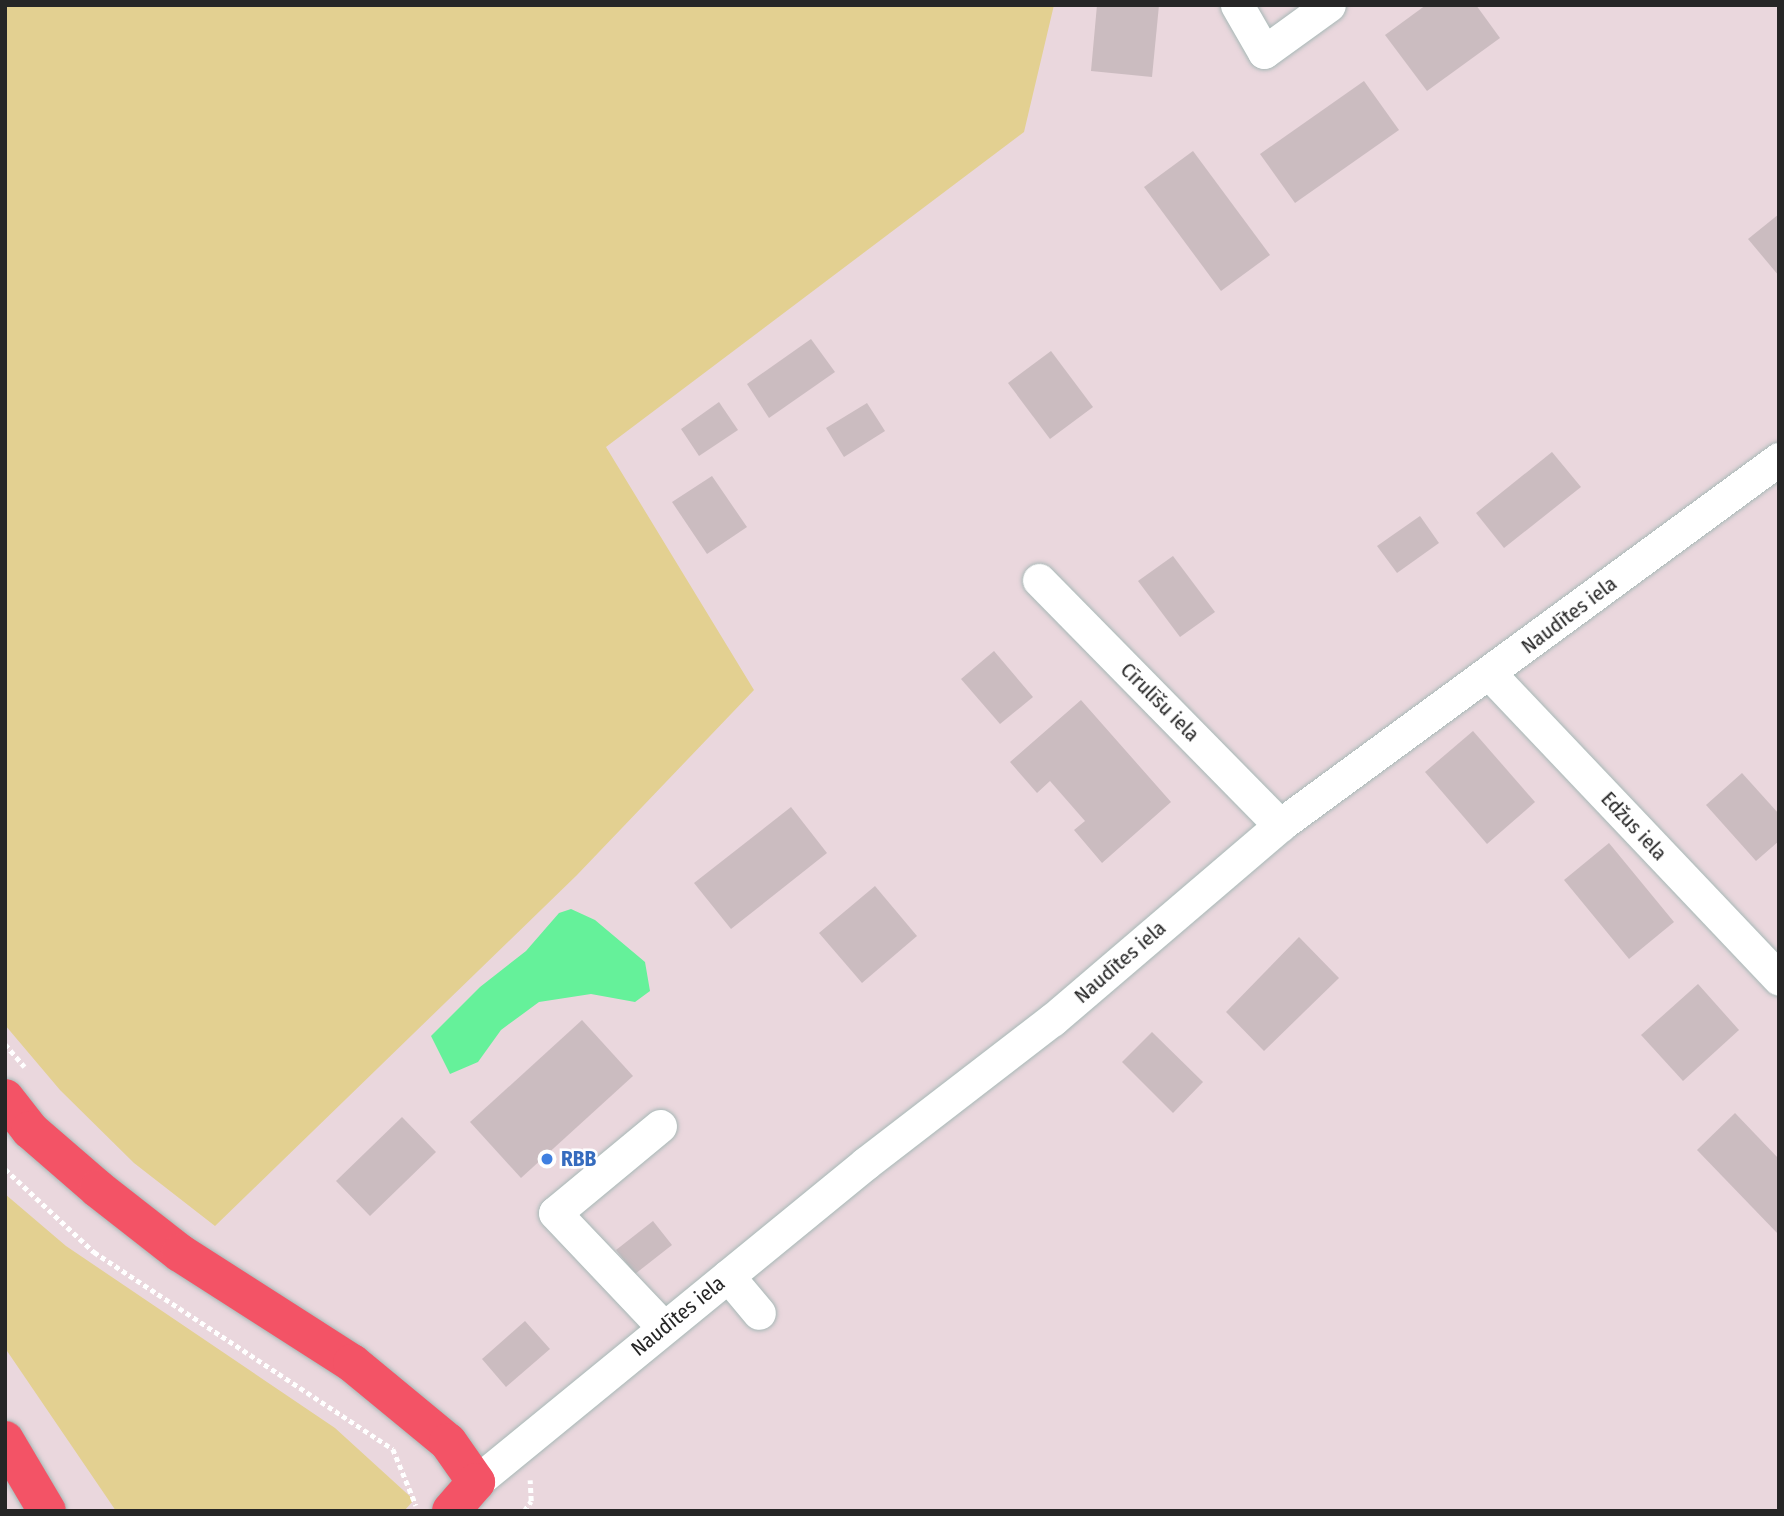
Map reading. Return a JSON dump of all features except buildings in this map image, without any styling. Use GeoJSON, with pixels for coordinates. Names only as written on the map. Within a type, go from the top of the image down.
{"type":"FeatureCollection","features":[{"type":"Feature","properties":{"kind":"main road"},"geometry":{"type":"LineString","coordinates":[[5,1098],[30,1130],[180,1253],[352,1363],[448,1442],[476,1482],[451,1511]]}},
{"type":"Feature","properties":{"kind":"main road"},"geometry":{"type":"LineString","coordinates":[[5,1440],[47,1511]]}},
{"type":"Feature","properties":{"kind":"street"},"geometry":{"type":"LineString","coordinates":[[1237,5],[1264,52],[1329,5]]}},
{"type":"Feature","properties":{"kind":"street","name":"Naudītes iela"},"geometry":{"type":"LineString","coordinates":[[476,1482],[728,1276],[1052,1020],[1280,825],[1490,674],[1779,459]]}},
{"type":"Feature","properties":{"kind":"street","name":"Cīrulīšu iela"},"geometry":{"type":"LineString","coordinates":[[1039,580],[1280,825]]}},
{"type":"Feature","properties":{"kind":"street","name":"Edžus iela"},"geometry":{"type":"LineString","coordinates":[[1490,674],[1779,979]]}},
{"type":"Feature","properties":{"kind":"street"},"geometry":{"type":"LineString","coordinates":[[660,1126],[555,1213],[664,1328]]}},
{"type":"Feature","properties":{"kind":"street"},"geometry":{"type":"LineString","coordinates":[[728,1276],[759,1313]]}},
{"type":"Feature","properties":{"kind":"path"},"geometry":{"type":"LineString","coordinates":[[5,1169],[94,1252],[393,1449],[421,1511]]}},
{"type":"Feature","properties":{"kind":"shaded area"},"geometry":{"type":"Polygon","coordinates":[[[5,5],[1054,5],[1024,132],[606,447],[754,690],[577,875],[215,1226],[134,1163],[60,1090],[5,1025],[5,5]]]}},
{"type":"Feature","properties":{"kind":"shaded area"},"geometry":{"type":"Polygon","coordinates":[[[571,909],[595,920],[645,962],[650,991],[635,1002],[591,994],[539,1002],[501,1030],[478,1062],[450,1074],[431,1036],[480,987],[526,951],[559,913],[571,909]]]}},
{"type":"Feature","properties":{"kind":"shaded area"},"geometry":{"type":"Polygon","coordinates":[[[5,1194],[66,1246],[335,1428],[414,1500],[404,1511],[116,1511],[5,1348],[5,1194]]]}},
{"type":"Feature","properties":{"kind":"place","name":"RBB"},"geometry":{"type":"Point","coordinates":[547,1159]}}]}
